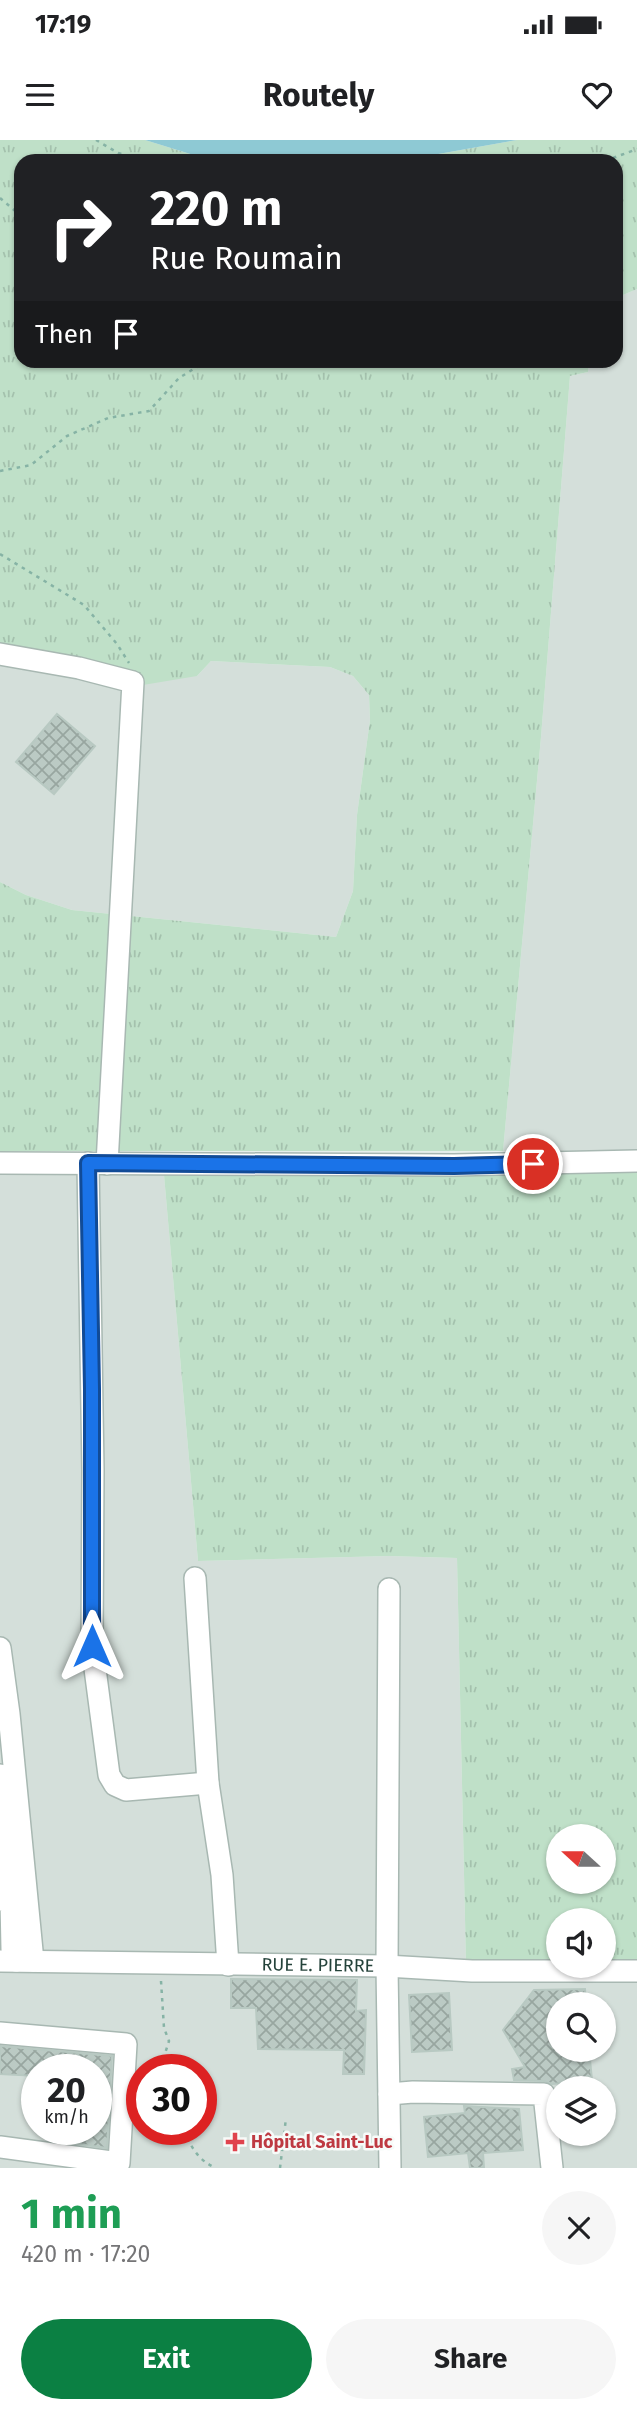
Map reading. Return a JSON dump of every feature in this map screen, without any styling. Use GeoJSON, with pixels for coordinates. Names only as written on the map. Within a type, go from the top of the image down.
{"type":"FeatureCollection","features":[{"type":"Feature","properties":{"kind":"street"},"geometry":{"type":"LineString","coordinates":[[0,654],[79,668],[133,682],[98,1163],[92,1389],[92,1646],[109,1775],[115,1785],[126,1790],[208,1783]]}},
{"type":"Feature","properties":{"kind":"street"},"geometry":{"type":"LineString","coordinates":[[0,1163],[454,1166],[637,1161]]}},
{"type":"Feature","properties":{"kind":"street"},"geometry":{"type":"LineString","coordinates":[[195,1578],[208,1783],[222,1875],[228,1965]]}},
{"type":"Feature","properties":{"kind":"street"},"geometry":{"type":"LineString","coordinates":[[389,1589],[387,1966],[390,2168]]}},
{"type":"Feature","properties":{"kind":"street"},"geometry":{"type":"LineString","coordinates":[[0,1648],[9,1714],[16,1961]]}},
{"type":"Feature","properties":{"kind":"street"},"geometry":{"type":"LineString","coordinates":[[0,1775],[5,1900],[16,1961]]}},
{"type":"Feature","properties":{"kind":"street","name":"RUE E. PIERRE"},"geometry":{"type":"LineString","coordinates":[[16,1961],[387,1966],[472,1971],[637,1971]]}},
{"type":"Feature","properties":{"kind":"street"},"geometry":{"type":"LineString","coordinates":[[0,2033],[126,2044],[119,2164],[0,2147]]}},
{"type":"Feature","properties":{"kind":"street"},"geometry":{"type":"LineString","coordinates":[[389,2094],[544,2094],[552,2168]]}},
{"type":"Feature","properties":{"kind":"path"},"geometry":{"type":"LineString","coordinates":[[96,140],[121,154]]}},
{"type":"Feature","properties":{"kind":"path"},"geometry":{"type":"LineString","coordinates":[[0,198],[14,210]]}},
{"type":"Feature","properties":{"kind":"path"},"geometry":{"type":"LineString","coordinates":[[0,471],[31,465],[67,436],[108,418],[149,411],[179,378],[195,368]]}},
{"type":"Feature","properties":{"kind":"path"},"geometry":{"type":"LineString","coordinates":[[0,554],[84,606],[117,644],[129,663],[126,680]]}},
{"type":"Feature","properties":{"kind":"path"},"geometry":{"type":"LineString","coordinates":[[159,1964],[164,2028],[169,2041],[165,2054]]}},
{"type":"Feature","properties":{"kind":"path"},"geometry":{"type":"LineString","coordinates":[[280,2168],[286,2118]]}},
{"type":"Feature","properties":{"kind":"path"},"geometry":{"type":"LineString","coordinates":[[191,2145],[193,2151],[216,2168]]}},
{"type":"Feature","properties":{"kind":"shaded area"},"geometry":{"type":"Polygon","coordinates":[[[637,289],[637,1151],[503,1151],[541,737],[570,376],[588,372],[588,368],[623,368],[623,295],[637,289]]]}},
{"type":"Feature","properties":{"kind":"shaded area"},"geometry":{"type":"Polygon","coordinates":[[[211,661],[330,667],[353,676],[369,695],[370,720],[357,815],[353,891],[336,937],[72,910],[26,895],[0,882],[0,663],[197,676],[211,661]]]}},
{"type":"Feature","properties":{"kind":"shaded area"},"geometry":{"type":"Polygon","coordinates":[[[0,1172],[164,1175],[198,1561],[389,1556],[457,1558],[466,1964],[546,1964],[546,1978],[616,1978],[616,1965],[637,1965],[637,2168],[0,2168],[0,1172]]]}},
{"type":"Feature","properties":{"kind":"green space"},"geometry":{"type":"Polygon","coordinates":[[[0,140],[145,140],[190,154],[14,154],[14,368],[588,368],[588,372],[570,376],[541,737],[503,1151],[0,1151],[0,882],[26,895],[72,910],[336,937],[353,891],[357,815],[370,720],[369,695],[353,676],[330,667],[211,661],[197,676],[143,685],[0,663],[0,140]]]}},
{"type":"Feature","properties":{"kind":"green space"},"geometry":{"type":"Polygon","coordinates":[[[517,140],[637,140],[637,289],[623,295],[623,154],[438,154],[517,140]]]}},
{"type":"Feature","properties":{"kind":"green space"},"geometry":{"type":"Polygon","coordinates":[[[637,1171],[637,1965],[616,1965],[616,1908],[546,1908],[546,1964],[466,1964],[457,1558],[389,1556],[198,1561],[164,1175],[637,1171]]]}},
{"type":"Feature","properties":{"kind":"water"},"geometry":{"type":"Polygon","coordinates":[[[145,140],[517,140],[438,154],[190,154],[145,140]]]}},
{"type":"Feature","properties":{"kind":"building"},"geometry":{"type":"Polygon","coordinates":[[[57,714],[95,746],[54,794],[16,762],[57,714]]]}},
{"type":"Feature","properties":{"kind":"building"},"geometry":{"type":"Polygon","coordinates":[[[231,1979],[357,1980],[356,2011],[366,2010],[364,2074],[343,2074],[344,2050],[258,2049],[256,2008],[231,2008],[231,1979]]]}},
{"type":"Feature","properties":{"kind":"building"},"geometry":{"type":"Polygon","coordinates":[[[585,1989],[585,1992],[546,1992],[546,2062],[590,2062],[592,2076],[546,2076],[546,2082],[514,2080],[512,2069],[525,2067],[503,2030],[534,1990],[585,1989]]]}},
{"type":"Feature","properties":{"kind":"building"},"geometry":{"type":"Polygon","coordinates":[[[449,1993],[452,2050],[412,2052],[409,1995],[449,1993]]]}},
{"type":"Feature","properties":{"kind":"building"},"geometry":{"type":"Polygon","coordinates":[[[0,2046],[90,2054],[21,2054],[21,2075],[0,2074],[0,2046]]]}},
{"type":"Feature","properties":{"kind":"building"},"geometry":{"type":"Polygon","coordinates":[[[464,2106],[519,2109],[523,2150],[483,2153],[484,2168],[470,2168],[468,2153],[428,2157],[424,2117],[465,2113],[464,2106]]]}},
{"type":"Feature","properties":{"kind":"building"},"geometry":{"type":"Polygon","coordinates":[[[85,2145],[107,2145],[107,2148],[85,2145]]]}},
{"type":"Feature","properties":{"kind":"place","name":"Hôpital Saint-Luc"},"geometry":{"type":"Point","coordinates":[235,2142]}},
{"type":"Feature","properties":{"kind":"route"},"geometry":{"type":"LineString","coordinates":[[92,1646],[93,1470],[88,1163],[454,1166],[533,1164]]}}]}
